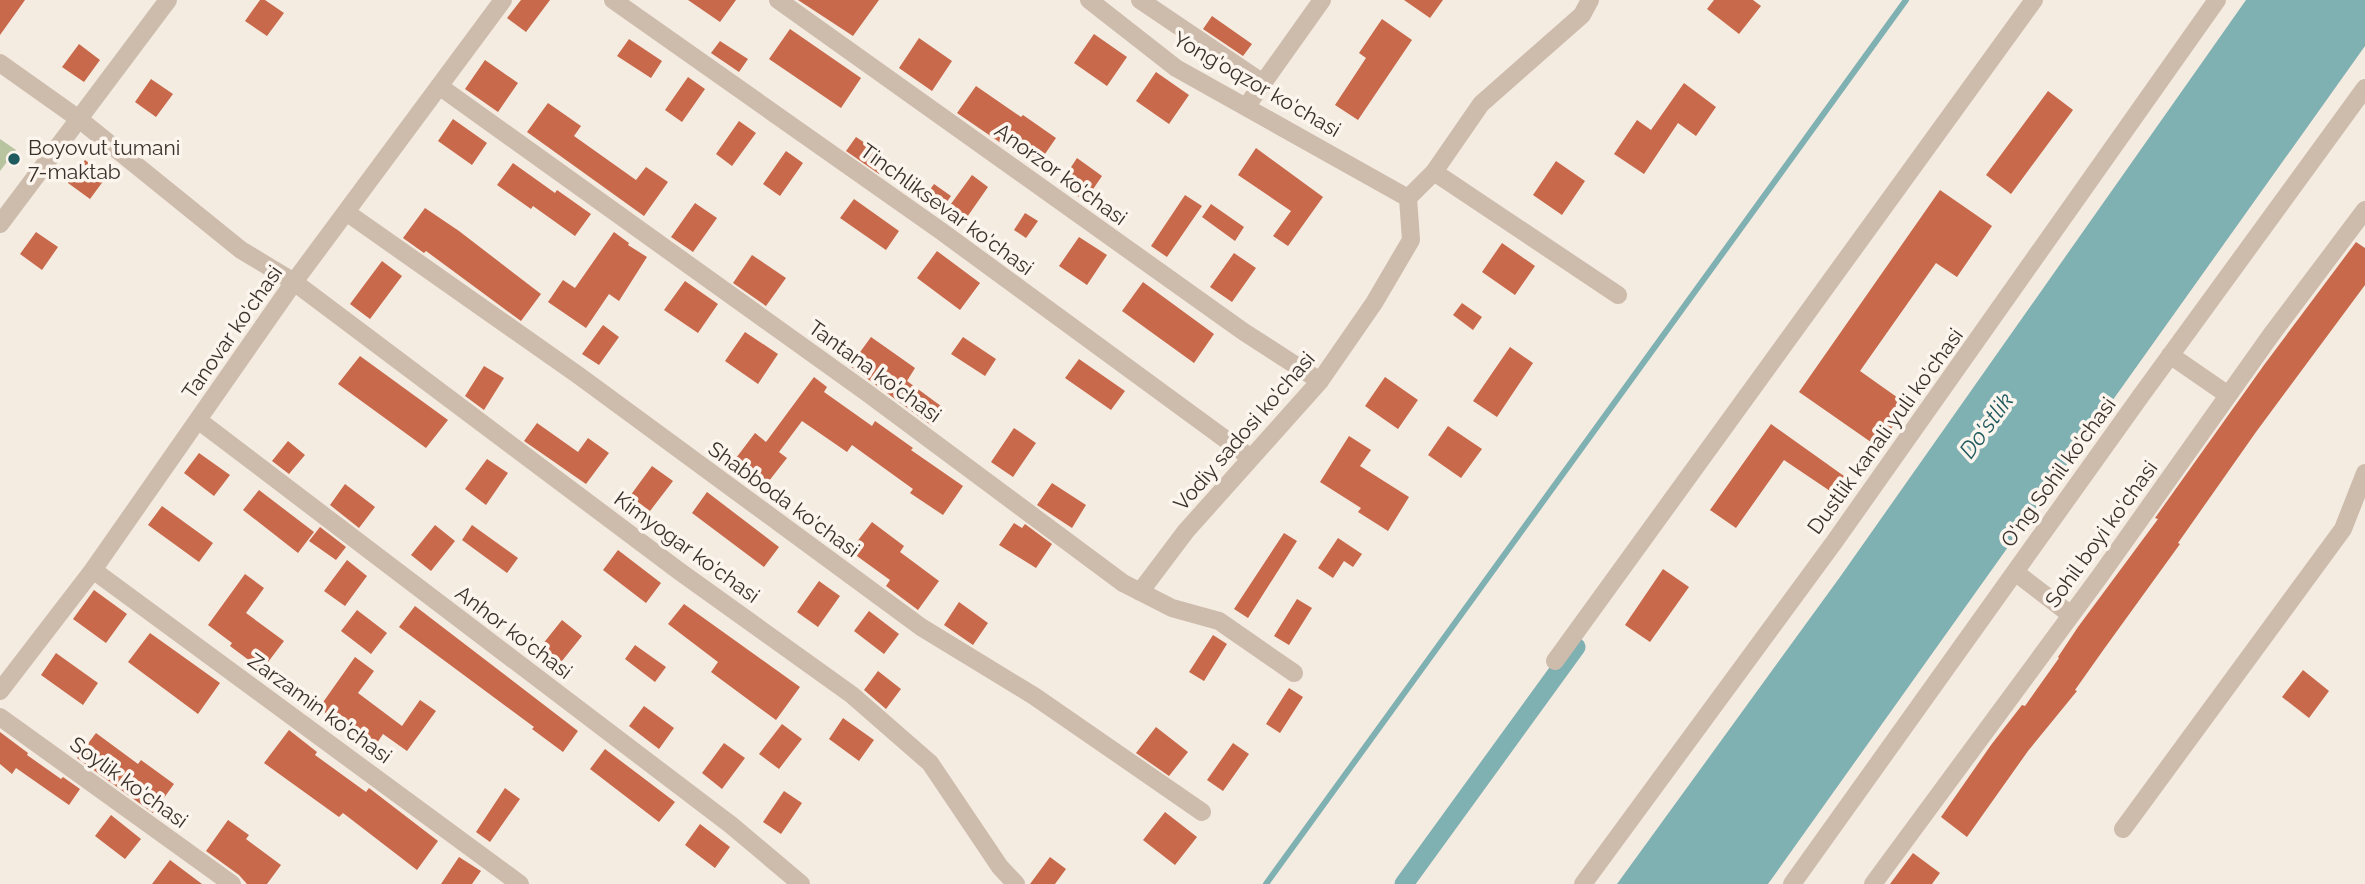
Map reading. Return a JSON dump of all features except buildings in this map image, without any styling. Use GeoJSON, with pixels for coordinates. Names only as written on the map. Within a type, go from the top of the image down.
{"type":"FeatureCollection","features":[{"type":"Feature","properties":{"kind":"street"},"geometry":{"type":"LineString","coordinates":[[0,224],[167,0]]}},
{"type":"Feature","properties":{"kind":"street","name":"Tanovar ko'chasi"},"geometry":{"type":"LineString","coordinates":[[0,691],[93,570],[294,282],[503,0]]}},
{"type":"Feature","properties":{"kind":"street","name":"Tinchliksevar ko'chasi"},"geometry":{"type":"LineString","coordinates":[[613,0],[930,223],[1251,458]]}},
{"type":"Feature","properties":{"kind":"street","name":"Anorzor ko'chasi"},"geometry":{"type":"LineString","coordinates":[[778,0],[1244,332],[1320,381]]}},
{"type":"Feature","properties":{"kind":"street","name":"Yong'oqzor ko'chasi"},"geometry":{"type":"LineString","coordinates":[[1089,0],[1176,68],[1408,198]]}},
{"type":"Feature","properties":{"kind":"street"},"geometry":{"type":"LineString","coordinates":[[1140,0],[1263,83]]}},
{"type":"Feature","properties":{"kind":"street"},"geometry":{"type":"LineString","coordinates":[[1246,107],[1322,0]]}},
{"type":"Feature","properties":{"kind":"street"},"geometry":{"type":"LineString","coordinates":[[1408,198],[1434,172],[1481,104],[1582,15],[1590,0]]}},
{"type":"Feature","properties":{"kind":"street"},"geometry":{"type":"LineString","coordinates":[[1555,661],[2034,0]]}},
{"type":"Feature","properties":{"kind":"street","name":"Dustlik kanali yuli ko'chasi"},"geometry":{"type":"LineString","coordinates":[[1583,884],[1843,529],[2217,0]]}},
{"type":"Feature","properties":{"kind":"street","name":"Kimyogar ko'chasi"},"geometry":{"type":"LineString","coordinates":[[0,63],[79,119],[241,250],[294,282],[679,571],[852,695],[930,763],[993,858],[1016,884]]}},
{"type":"Feature","properties":{"kind":"street","name":"Tantana ko'chasi"},"geometry":{"type":"LineString","coordinates":[[439,86],[866,392],[1123,583],[1172,608],[1219,621],[1294,673]]}},
{"type":"Feature","properties":{"kind":"street","name":"O'ng Sohil ko'chasi"},"geometry":{"type":"LineString","coordinates":[[1792,884],[2170,355],[2365,88]]}},
{"type":"Feature","properties":{"kind":"street"},"geometry":{"type":"LineString","coordinates":[[1434,172],[1618,295]]}},
{"type":"Feature","properties":{"kind":"street","name":"Vodiy sadosi ko'chasi"},"geometry":{"type":"LineString","coordinates":[[1140,592],[1186,531],[1320,381],[1374,303],[1411,240],[1408,198]]}},
{"type":"Feature","properties":{"kind":"street","name":"Sohil boyi ko'chasi"},"geometry":{"type":"LineString","coordinates":[[1873,884],[2365,210]]}},
{"type":"Feature","properties":{"kind":"street","name":"Shabboda ko'chasi"},"geometry":{"type":"LineString","coordinates":[[346,212],[589,383],[921,627],[1034,696],[1202,812]]}},
{"type":"Feature","properties":{"kind":"street"},"geometry":{"type":"LineString","coordinates":[[2170,355],[2228,395]]}},
{"type":"Feature","properties":{"kind":"street","name":"Anhor ko'chasi"},"geometry":{"type":"LineString","coordinates":[[198,420],[731,825],[801,884]]}},
{"type":"Feature","properties":{"kind":"street"},"geometry":{"type":"LineString","coordinates":[[2123,830],[2343,529],[2365,473]]}},
{"type":"Feature","properties":{"kind":"street","name":"Zarzamin ko'chasi"},"geometry":{"type":"LineString","coordinates":[[93,570],[520,884]]}},
{"type":"Feature","properties":{"kind":"street"},"geometry":{"type":"LineString","coordinates":[[2014,572],[2071,615]]}},
{"type":"Feature","properties":{"kind":"street","name":"Soylik ko'chasi"},"geometry":{"type":"LineString","coordinates":[[0,717],[232,884]]}},
{"type":"Feature","properties":{"kind":"green space"},"geometry":{"type":"Polygon","coordinates":[[[0,139],[16,150],[0,171],[0,139]]]}},
{"type":"Feature","properties":{"kind":"water","name":"Do'stlik"},"geometry":{"type":"Polygon","coordinates":[[[2246,0],[2365,0],[2365,46],[1768,884],[1617,884],[1840,577],[2246,0]]]}},
{"type":"Feature","properties":{"kind":"waterway"},"geometry":{"type":"LineString","coordinates":[[1266,884],[1906,0]]}},
{"type":"Feature","properties":{"kind":"waterway"},"geometry":{"type":"LineString","coordinates":[[1404,884],[1576,647]]}},
{"type":"Feature","properties":{"kind":"place","name":"Boyovut tumani 7-maktab"},"geometry":{"type":"Point","coordinates":[14,159]}}]}
